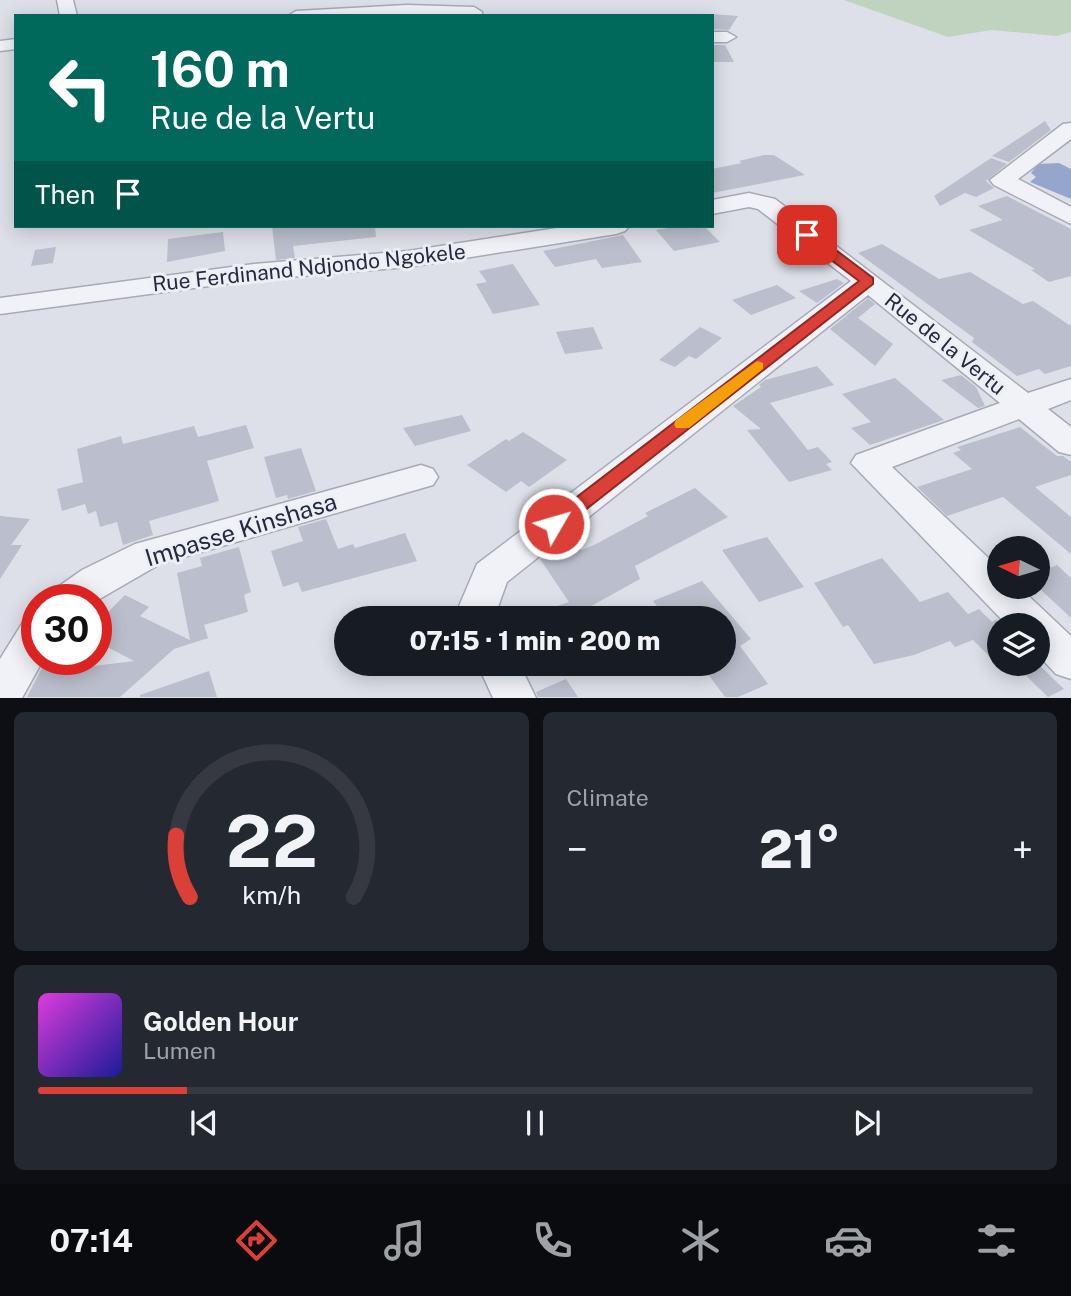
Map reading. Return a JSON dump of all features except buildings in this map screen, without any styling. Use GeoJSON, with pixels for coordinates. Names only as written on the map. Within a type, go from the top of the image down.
{"type":"FeatureCollection","features":[{"type":"Feature","properties":{"kind":"street"},"geometry":{"type":"LineString","coordinates":[[333,14],[407,10],[474,14]]}},
{"type":"Feature","properties":{"kind":"street"},"geometry":{"type":"LineString","coordinates":[[1071,130],[1002,180],[1071,217]]}},
{"type":"Feature","properties":{"kind":"street","name":"Rue de la Vertu"},"geometry":{"type":"LineString","coordinates":[[714,207],[749,200],[766,204],[868,281],[1071,444]]}},
{"type":"Feature","properties":{"kind":"street","name":"Rue Ferdinand Ndjondo Ngokele"},"geometry":{"type":"LineString","coordinates":[[0,306],[254,272],[408,259],[603,228]]}},
{"type":"Feature","properties":{"kind":"street"},"geometry":{"type":"LineString","coordinates":[[479,606],[491,574],[868,281]]}},
{"type":"Feature","properties":{"kind":"street"},"geometry":{"type":"LineString","coordinates":[[1021,613],[868,463],[1071,389]]}},
{"type":"Feature","properties":{"kind":"street","name":"Impasse Kinshasa"},"geometry":{"type":"LineString","coordinates":[[91,584],[148,554],[421,477]]}},
{"type":"Feature","properties":{"kind":"street"},"geometry":{"type":"LineString","coordinates":[[1050,641],[1071,662]]}},
{"type":"Feature","properties":{"kind":"street"},"geometry":{"type":"LineString","coordinates":[[0,696],[21,660]]}},
{"type":"Feature","properties":{"kind":"street"},"geometry":{"type":"LineString","coordinates":[[504,676],[515,698]]}},
{"type":"Feature","properties":{"kind":"green space"},"geometry":{"type":"Polygon","coordinates":[[[844,0],[1071,0],[1071,32],[1057,36],[992,30],[948,37],[844,0]]]}},
{"type":"Feature","properties":{"kind":"water"},"geometry":{"type":"Polygon","coordinates":[[[1059,163],[1071,169],[1071,199],[1030,182],[1036,177],[1031,173],[1038,164],[1059,163]]]}},
{"type":"Feature","properties":{"kind":"slow traffic"},"geometry":{"type":"LineString","coordinates":[[682,424],[757,366]]}},
{"type":"Feature","properties":{"kind":"route"},"geometry":{"type":"LineString","coordinates":[[554,524],[868,281],[807,235]]}}]}
